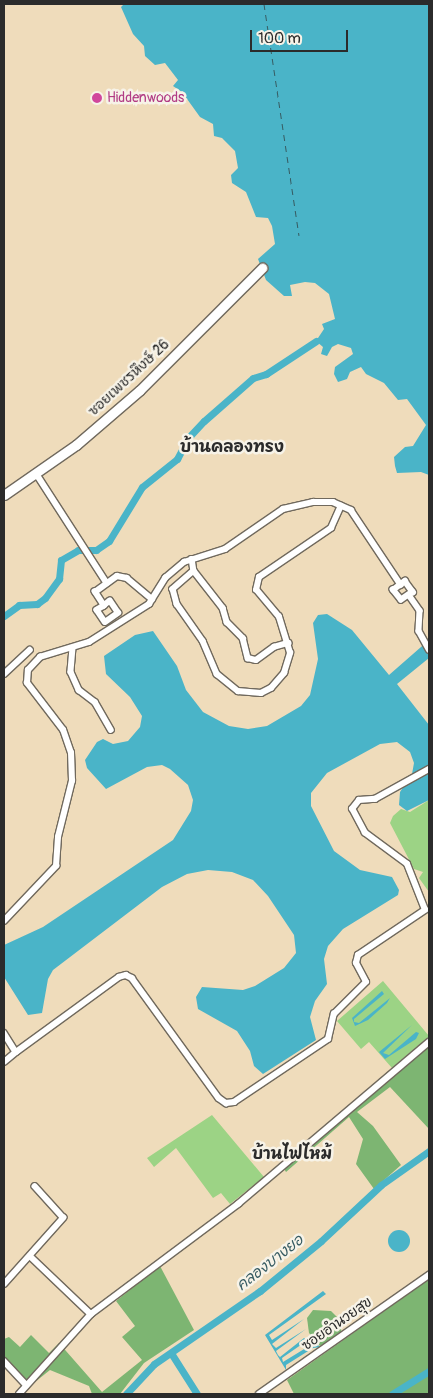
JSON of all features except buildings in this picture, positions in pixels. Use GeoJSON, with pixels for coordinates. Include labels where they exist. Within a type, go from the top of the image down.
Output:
{"type":"FeatureCollection","features":[{"type":"Feature","properties":{"kind":"street","name":"ซอยเพชรหึงษ์ 26"},"geometry":{"type":"LineString","coordinates":[[4,495],[76,445],[140,390],[262,268]]}},
{"type":"Feature","properties":{"kind":"street"},"geometry":{"type":"LineString","coordinates":[[36,473],[107,583]]}},
{"type":"Feature","properties":{"kind":"street"},"geometry":{"type":"LineString","coordinates":[[4,921],[56,866],[58,837],[72,781],[71,753],[62,730],[27,683],[26,676],[40,658],[89,642],[152,599],[164,578],[192,559],[225,549],[283,508],[322,501],[341,506],[359,518],[401,585]]}},
{"type":"Feature","properties":{"kind":"street"},"geometry":{"type":"LineString","coordinates":[[194,571],[178,581],[173,596],[203,641],[217,674],[238,691],[252,694],[271,688],[284,673],[290,653],[279,617],[259,596],[256,583],[269,568],[331,528],[341,506]]}},
{"type":"Feature","properties":{"kind":"street"},"geometry":{"type":"LineString","coordinates":[[192,559],[194,571],[223,608],[227,622],[243,638],[248,658],[256,660],[274,647],[288,643]]}},
{"type":"Feature","properties":{"kind":"street"},"geometry":{"type":"LineString","coordinates":[[104,606],[95,592],[107,583],[122,576],[152,599]]}},
{"type":"Feature","properties":{"kind":"street"},"geometry":{"type":"LineString","coordinates":[[405,581],[413,592],[408,595],[401,600],[393,590],[405,581]]}},
{"type":"Feature","properties":{"kind":"street"},"geometry":{"type":"LineString","coordinates":[[408,595],[420,611],[420,635],[429,649]]}},
{"type":"Feature","properties":{"kind":"street"},"geometry":{"type":"LineString","coordinates":[[73,648],[71,672],[79,690],[95,702],[111,730]]}},
{"type":"Feature","properties":{"kind":"street"},"geometry":{"type":"LineString","coordinates":[[4,674],[30,650]]}},
{"type":"Feature","properties":{"kind":"street"},"geometry":{"type":"LineString","coordinates":[[4,1062],[119,977],[126,975],[132,978],[226,1103],[234,1102],[284,1070],[328,1039],[334,1014],[364,986],[365,977],[356,963],[358,955],[426,910],[407,864],[365,834],[353,814],[353,806],[359,800],[375,799],[402,782],[429,769]]}},
{"type":"Feature","properties":{"kind":"street"},"geometry":{"type":"LineString","coordinates":[[4,1033],[16,1052]]}},
{"type":"Feature","properties":{"kind":"street"},"geometry":{"type":"LineString","coordinates":[[19,1394],[91,1314],[238,1204],[429,1042]]}},
{"type":"Feature","properties":{"kind":"street"},"geometry":{"type":"LineString","coordinates":[[4,1284],[63,1218],[35,1187]]}},
{"type":"Feature","properties":{"kind":"street"},"geometry":{"type":"LineString","coordinates":[[30,1256],[91,1314]]}},
{"type":"Feature","properties":{"kind":"street","name":"ซอยอำนวยสุข"},"geometry":{"type":"LineString","coordinates":[[259,1394],[429,1275]]}},
{"type":"Feature","properties":{"kind":"street"},"geometry":{"type":"LineString","coordinates":[[4,1361],[26,1385]]}},
{"type":"Feature","properties":{"kind":"green space"},"geometry":{"type":"Polygon","coordinates":[[[429,800],[429,892],[419,878],[423,872],[414,869],[390,823],[393,816],[401,809],[410,812],[429,800]]]}},
{"type":"Feature","properties":{"kind":"green space"},"geometry":{"type":"Polygon","coordinates":[[[383,981],[429,1036],[392,1068],[369,1042],[361,1049],[337,1021],[383,981]]]}},
{"type":"Feature","properties":{"kind":"green space"},"geometry":{"type":"Polygon","coordinates":[[[429,1036],[429,1129],[390,1087],[357,1112],[373,1126],[401,1165],[374,1189],[356,1164],[363,1139],[349,1117],[286,1172],[281,1164],[429,1036]]]}},
{"type":"Feature","properties":{"kind":"green space"},"geometry":{"type":"Polygon","coordinates":[[[212,1115],[264,1177],[230,1204],[221,1193],[213,1198],[176,1148],[154,1167],[147,1158],[212,1115]]]}},
{"type":"Feature","properties":{"kind":"green space"},"geometry":{"type":"Polygon","coordinates":[[[160,1266],[194,1330],[144,1363],[120,1394],[92,1394],[89,1386],[50,1370],[30,1386],[4,1361],[4,1339],[9,1337],[20,1347],[31,1335],[49,1353],[59,1343],[102,1392],[142,1360],[122,1337],[135,1326],[116,1301],[160,1266]]]}},
{"type":"Feature","properties":{"kind":"green space"},"geometry":{"type":"Polygon","coordinates":[[[429,1279],[429,1394],[294,1394],[287,1380],[429,1279]]]}},
{"type":"Feature","properties":{"kind":"green space"},"geometry":{"type":"Polygon","coordinates":[[[313,1310],[331,1311],[339,1319],[342,1334],[320,1346],[309,1333],[307,1318],[313,1310]]]}},
{"type":"Feature","properties":{"kind":"water"},"geometry":{"type":"Polygon","coordinates":[[[124,4],[429,4],[429,475],[421,472],[397,473],[394,457],[405,447],[413,446],[426,425],[407,399],[398,400],[384,383],[366,374],[361,367],[350,372],[347,379],[338,382],[334,374],[335,367],[353,354],[351,348],[338,344],[332,347],[327,356],[321,354],[323,347],[316,341],[324,329],[322,324],[335,319],[329,294],[315,283],[305,282],[290,285],[292,296],[284,296],[266,280],[258,259],[275,244],[272,226],[268,218],[256,217],[246,192],[232,183],[231,175],[238,168],[235,151],[222,138],[214,136],[213,124],[200,117],[182,92],[173,86],[178,80],[165,63],[155,65],[145,56],[144,46],[133,34],[121,7],[124,4]]]}},
{"type":"Feature","properties":{"kind":"water"},"geometry":{"type":"Polygon","coordinates":[[[327,614],[352,630],[389,675],[429,640],[429,658],[397,684],[429,725],[429,800],[407,811],[399,805],[400,792],[412,774],[414,763],[410,752],[397,742],[380,744],[327,773],[311,793],[311,806],[334,851],[360,870],[392,877],[399,890],[398,895],[343,929],[328,946],[324,959],[327,984],[315,1001],[310,1017],[316,1040],[263,1074],[254,1066],[250,1051],[237,1031],[198,1009],[196,997],[202,987],[243,990],[255,986],[284,968],[296,953],[294,935],[268,896],[253,880],[232,872],[208,870],[187,874],[162,887],[53,970],[48,979],[42,1013],[28,1015],[4,977],[4,945],[43,927],[173,840],[191,811],[193,800],[188,785],[170,769],[162,765],[147,767],[106,789],[87,768],[85,760],[97,742],[103,739],[113,744],[128,741],[140,727],[142,716],[130,697],[106,674],[104,656],[135,635],[153,631],[177,666],[186,690],[203,712],[229,726],[248,729],[267,726],[301,706],[310,695],[318,659],[313,623],[318,615],[327,614]]]}},
{"type":"Feature","properties":{"kind":"water"},"geometry":{"type":"Polygon","coordinates":[[[382,991],[384,994],[354,1019],[354,1022],[359,1023],[390,998],[387,1003],[368,1020],[355,1026],[352,1018],[382,991]]]}},
{"type":"Feature","properties":{"kind":"water"},"geometry":{"type":"Polygon","coordinates":[[[412,1025],[383,1053],[389,1055],[416,1032],[419,1033],[416,1039],[385,1059],[379,1052],[412,1025]]]}},
{"type":"Feature","properties":{"kind":"water"},"geometry":{"type":"Polygon","coordinates":[[[399,1230],[407,1233],[410,1241],[407,1249],[399,1252],[391,1249],[388,1241],[391,1233],[399,1230]]]}},
{"type":"Feature","properties":{"kind":"water"},"geometry":{"type":"Polygon","coordinates":[[[323,1291],[326,1294],[269,1335],[272,1340],[304,1319],[272,1344],[276,1348],[306,1329],[276,1351],[278,1355],[280,1357],[304,1338],[308,1340],[282,1358],[283,1362],[314,1343],[321,1347],[313,1348],[286,1365],[286,1370],[265,1335],[323,1291]]]}},
{"type":"Feature","properties":{"kind":"waterway"},"geometry":{"type":"LineString","coordinates":[[4,616],[19,605],[37,604],[45,598],[59,579],[61,560],[78,550],[96,550],[109,541],[142,487],[177,459],[188,438],[204,421],[253,378],[266,374],[316,341]]}},
{"type":"Feature","properties":{"kind":"waterway","name":"คลองบางยอ"},"geometry":{"type":"LineString","coordinates":[[126,1394],[154,1364],[260,1291],[321,1241],[381,1185],[429,1151]]}},
{"type":"Feature","properties":{"kind":"waterway"},"geometry":{"type":"LineString","coordinates":[[171,1353],[197,1394]]}},
{"type":"Feature","properties":{"kind":"waterway"},"geometry":{"type":"LineString","coordinates":[[392,1394],[429,1371]]}},
{"type":"Feature","properties":{"kind":"ferry route"},"geometry":{"type":"LineString","coordinates":[[264,4],[299,235]]}},
{"type":"Feature","properties":{"kind":"place","name":"Hiddenwoods"},"geometry":{"type":"Point","coordinates":[97,98]}},
{"type":"Feature","properties":{"kind":"district","name":"บ้านคลองทรง"},"geometry":{"type":"Point","coordinates":[232,447]}},
{"type":"Feature","properties":{"kind":"district","name":"บ้านไฟไหม้"},"geometry":{"type":"Point","coordinates":[292,1154]}}]}
